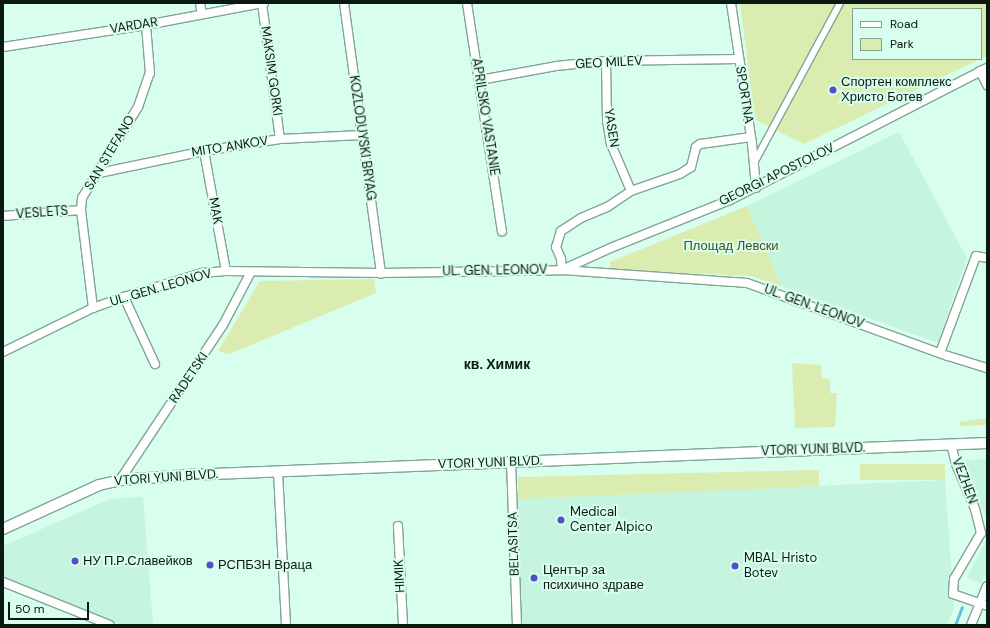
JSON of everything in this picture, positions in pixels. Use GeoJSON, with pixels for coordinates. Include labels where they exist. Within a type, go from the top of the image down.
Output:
{"type":"FeatureCollection","features":[{"type":"Feature","properties":{"kind":"street"},"geometry":{"type":"LineString","coordinates":[[200,3],[202,14]]}},
{"type":"Feature","properties":{"kind":"street","name":"VARDAR"},"geometry":{"type":"LineString","coordinates":[[3,46],[146,25],[263,3]]}},
{"type":"Feature","properties":{"kind":"street","name":"MAKSIM GORKI"},"geometry":{"type":"LineString","coordinates":[[263,3],[280,139]]}},
{"type":"Feature","properties":{"kind":"street","name":"KOZLODUYSKI BRYAG"},"geometry":{"type":"LineString","coordinates":[[344,3],[380,273]]}},
{"type":"Feature","properties":{"kind":"street","name":"APRILSKO VASTANIE"},"geometry":{"type":"LineString","coordinates":[[467,3],[502,231]]}},
{"type":"Feature","properties":{"kind":"street","name":"SPORTNA"},"geometry":{"type":"LineString","coordinates":[[731,3],[738,59],[751,137],[756,188]]}},
{"type":"Feature","properties":{"kind":"street"},"geometry":{"type":"LineString","coordinates":[[754,163],[840,3]]}},
{"type":"Feature","properties":{"kind":"street","name":"SAN STEFANO"},"geometry":{"type":"LineString","coordinates":[[93,308],[81,210],[82,198],[99,173],[138,107],[150,73],[146,25]]}},
{"type":"Feature","properties":{"kind":"street","name":"GEO MILEV"},"geometry":{"type":"LineString","coordinates":[[480,80],[556,66],[606,61],[738,59]]}},
{"type":"Feature","properties":{"kind":"street","name":"YASEN"},"geometry":{"type":"LineString","coordinates":[[606,61],[607,120],[611,144],[631,191]]}},
{"type":"Feature","properties":{"kind":"street"},"geometry":{"type":"LineString","coordinates":[[984,70],[987,85]]}},
{"type":"Feature","properties":{"kind":"street","name":"GEORGI APOSTOLOV"},"geometry":{"type":"LineString","coordinates":[[562,270],[756,188],[984,70]]}},
{"type":"Feature","properties":{"kind":"street","name":"MITO ANKOV"},"geometry":{"type":"LineString","coordinates":[[99,173],[204,151],[280,139],[362,135]]}},
{"type":"Feature","properties":{"kind":"street"},"geometry":{"type":"LineString","coordinates":[[562,270],[561,258],[556,246],[561,231],[581,218],[607,208],[631,191],[680,174],[691,167],[696,147],[700,144],[751,137]]}},
{"type":"Feature","properties":{"kind":"street","name":"MAK"},"geometry":{"type":"LineString","coordinates":[[204,151],[226,271]]}},
{"type":"Feature","properties":{"kind":"street","name":"VESLETS"},"geometry":{"type":"LineString","coordinates":[[3,216],[81,210]]}},
{"type":"Feature","properties":{"kind":"street"},"geometry":{"type":"LineString","coordinates":[[940,353],[976,256],[987,258]]}},
{"type":"Feature","properties":{"kind":"street","name":"UL. GEN. LEONOV"},"geometry":{"type":"LineString","coordinates":[[3,352],[93,308],[124,297],[202,274],[226,271],[380,273],[562,270],[747,283],[940,353],[987,368]]}},
{"type":"Feature","properties":{"kind":"street","name":"RADETSKI"},"geometry":{"type":"LineString","coordinates":[[120,480],[223,325],[250,272]]}},
{"type":"Feature","properties":{"kind":"street"},"geometry":{"type":"LineString","coordinates":[[124,297],[155,364]]}},
{"type":"Feature","properties":{"kind":"street","name":"VTORI YUNI BLVD."},"geometry":{"type":"LineString","coordinates":[[3,529],[99,485],[120,480],[512,462],[987,443]]}},
{"type":"Feature","properties":{"kind":"street","name":"VEZHEN"},"geometry":{"type":"LineString","coordinates":[[951,444],[956,464],[975,509],[981,533],[954,579],[953,594],[987,606]]}},
{"type":"Feature","properties":{"kind":"street","name":"BELASITSA"},"geometry":{"type":"LineString","coordinates":[[512,462],[518,625]]}},
{"type":"Feature","properties":{"kind":"street"},"geometry":{"type":"LineString","coordinates":[[278,472],[286,625]]}},
{"type":"Feature","properties":{"kind":"street","name":"HIMIK"},"geometry":{"type":"LineString","coordinates":[[398,526],[403,625]]}},
{"type":"Feature","properties":{"kind":"street"},"geometry":{"type":"LineString","coordinates":[[3,582],[110,625]]}},
{"type":"Feature","properties":{"kind":"street"},"geometry":{"type":"LineString","coordinates":[[970,625],[987,586]]}},
{"type":"Feature","properties":{"kind":"shaded area"},"geometry":{"type":"Polygon","coordinates":[[[899,132],[967,258],[938,343],[781,286],[747,206],[899,132]]]}},
{"type":"Feature","properties":{"kind":"shaded area"},"geometry":{"type":"Polygon","coordinates":[[[987,459],[987,518],[966,475],[966,460],[987,459]]]}},
{"type":"Feature","properties":{"kind":"shaded area","name":"MBAL Hristo Botev"},"geometry":{"type":"Polygon","coordinates":[[[945,480],[954,608],[947,625],[521,625],[518,499],[945,480]]]}},
{"type":"Feature","properties":{"kind":"shaded area","name":"НУ П.Р.Славейков"},"geometry":{"type":"Polygon","coordinates":[[[143,497],[153,625],[122,625],[3,576],[3,546],[110,499],[143,497]]]}},
{"type":"Feature","properties":{"kind":"shaded area"},"geometry":{"type":"Polygon","coordinates":[[[987,539],[987,571],[981,584],[967,577],[987,539]]]}},
{"type":"Feature","properties":{"kind":"green space","name":"Спортен комплекс Христо Ботев"},"geometry":{"type":"Polygon","coordinates":[[[740,3],[987,3],[987,56],[982,58],[982,8],[852,8],[852,60],[978,60],[804,144],[755,120],[740,3]]]}},
{"type":"Feature","properties":{"kind":"green space","name":"Площад Левски"},"geometry":{"type":"Polygon","coordinates":[[[747,206],[781,286],[751,276],[610,270],[610,262],[747,206]]]}},
{"type":"Feature","properties":{"kind":"green space"},"geometry":{"type":"Polygon","coordinates":[[[374,279],[376,293],[229,354],[218,351],[260,281],[374,279]]]}},
{"type":"Feature","properties":{"kind":"green space"},"geometry":{"type":"Polygon","coordinates":[[[792,363],[821,365],[822,378],[830,380],[830,393],[837,393],[835,427],[795,428],[792,363]]]}},
{"type":"Feature","properties":{"kind":"green space"},"geometry":{"type":"Polygon","coordinates":[[[987,418],[987,425],[960,426],[960,422],[987,418]]]}},
{"type":"Feature","properties":{"kind":"green space"},"geometry":{"type":"Polygon","coordinates":[[[860,464],[945,464],[945,480],[860,480],[860,464]]]}},
{"type":"Feature","properties":{"kind":"green space"},"geometry":{"type":"Polygon","coordinates":[[[819,470],[819,486],[518,499],[518,477],[819,470]]]}},
{"type":"Feature","properties":{"kind":"waterway"},"geometry":{"type":"LineString","coordinates":[[955,625],[962,607]]}},
{"type":"Feature","properties":{"kind":"place","name":"Спортен комплекс Христо Ботев"},"geometry":{"type":"Point","coordinates":[833,90]}},
{"type":"Feature","properties":{"kind":"place","name":"Medical Center Alpico"},"geometry":{"type":"Point","coordinates":[561,520]}},
{"type":"Feature","properties":{"kind":"place","name":"НУ П.Р.Славейков"},"geometry":{"type":"Point","coordinates":[75,561]}},
{"type":"Feature","properties":{"kind":"place","name":"РСПБЗН Враца"},"geometry":{"type":"Point","coordinates":[210,565]}},
{"type":"Feature","properties":{"kind":"place","name":"MBAL Hristo Botev"},"geometry":{"type":"Point","coordinates":[735,566]}},
{"type":"Feature","properties":{"kind":"place","name":"Център за психично здраве"},"geometry":{"type":"Point","coordinates":[534,578]}},
{"type":"Feature","properties":{"kind":"district","name":"кв. Химик"},"geometry":{"type":"Point","coordinates":[497,364]}}]}
